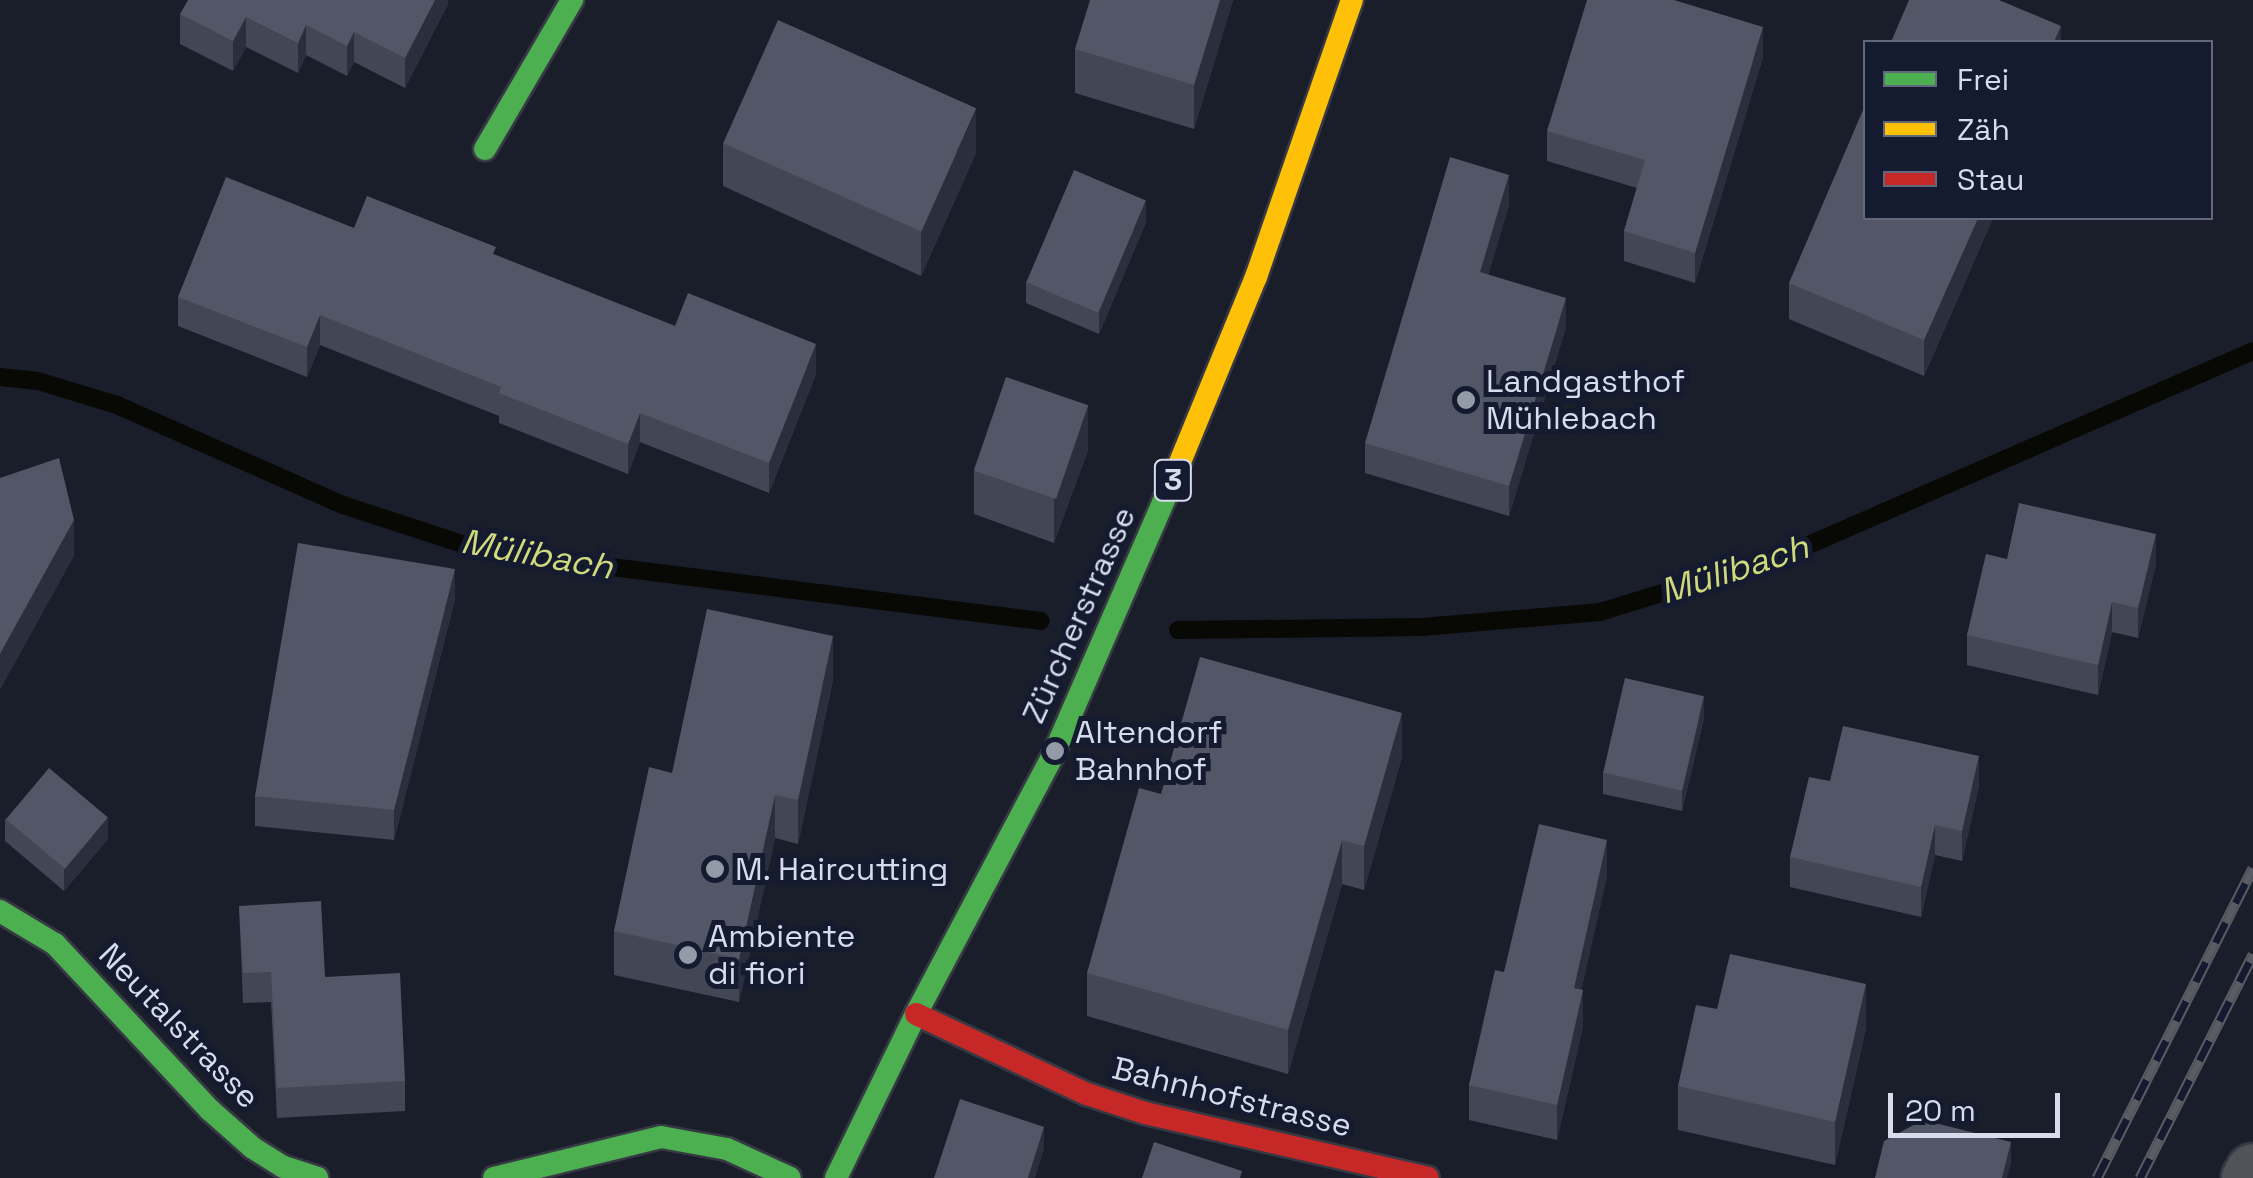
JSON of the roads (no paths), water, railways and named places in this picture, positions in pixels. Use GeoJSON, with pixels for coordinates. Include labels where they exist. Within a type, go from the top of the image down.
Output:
{"type":"FeatureCollection","features":[{"type":"Feature","properties":{"kind":"street"},"geometry":{"type":"LineString","coordinates":[[485,148],[572,0]]}},
{"type":"Feature","properties":{"kind":"street","name":"Zürcherstrasse"},"geometry":{"type":"LineString","coordinates":[[836,1178],[916,1014],[1054,751],[1138,564],[1256,277],[1352,0]]}},
{"type":"Feature","properties":{"kind":"street","name":"Neutalstrasse"},"geometry":{"type":"LineString","coordinates":[[0,911],[54,944],[210,1110],[252,1148],[284,1167],[317,1178]]}},
{"type":"Feature","properties":{"kind":"street","name":"Bahnhofstrasse"},"geometry":{"type":"LineString","coordinates":[[916,1014],[1087,1094],[1145,1114],[1428,1178]]}},
{"type":"Feature","properties":{"kind":"street"},"geometry":{"type":"LineString","coordinates":[[494,1178],[661,1138],[727,1149],[790,1178]]}},
{"type":"Feature","properties":{"kind":"street"},"geometry":{"type":"LineString","coordinates":[[2249,1178],[2253,1170]]}},
{"type":"Feature","properties":{"kind":"waterway","name":"Mülibach"},"geometry":{"type":"LineString","coordinates":[[1178,630],[1422,627],[1600,612],[1788,554],[2253,351]]}},
{"type":"Feature","properties":{"kind":"waterway","name":"Mülibach"},"geometry":{"type":"LineString","coordinates":[[0,377],[38,381],[117,405],[343,505],[484,551],[1041,621]]}},
{"type":"Feature","properties":{"kind":"railway"},"geometry":{"type":"LineString","coordinates":[[2097,1178],[2253,868]]}},
{"type":"Feature","properties":{"kind":"railway"},"geometry":{"type":"LineString","coordinates":[[2140,1178],[2253,954]]}},
{"type":"Feature","properties":{"kind":"place","name":"Landgasthof Mühlebach"},"geometry":{"type":"Point","coordinates":[1466,400]}},
{"type":"Feature","properties":{"kind":"place","name":"Altendorf Bahnhof"},"geometry":{"type":"Point","coordinates":[1055,751]}},
{"type":"Feature","properties":{"kind":"place","name":"M. Haircutting"},"geometry":{"type":"Point","coordinates":[715,869]}},
{"type":"Feature","properties":{"kind":"place","name":"Ambiente di fiori"},"geometry":{"type":"Point","coordinates":[688,955]}}]}
